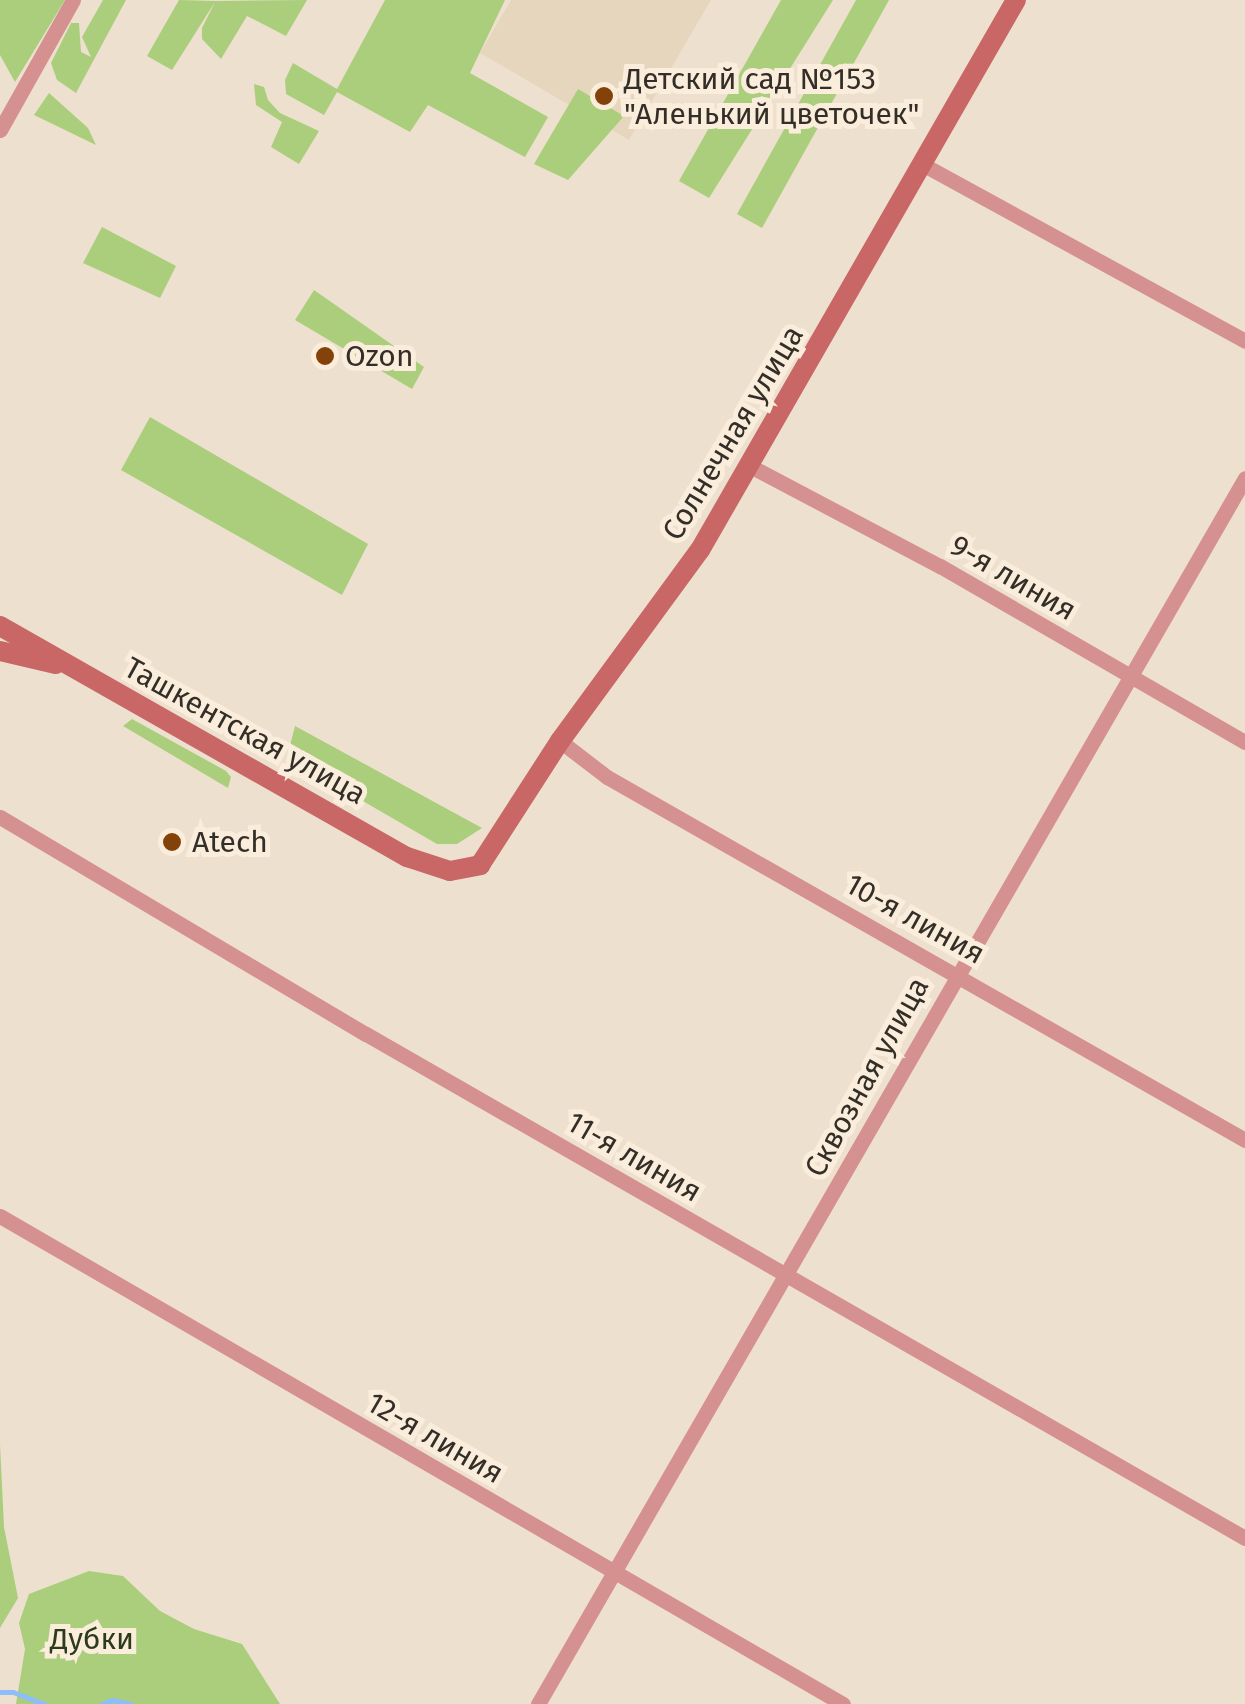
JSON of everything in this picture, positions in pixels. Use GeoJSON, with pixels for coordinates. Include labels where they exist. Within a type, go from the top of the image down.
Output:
{"type":"FeatureCollection","features":[{"type":"Feature","properties":{"kind":"main road","name":"Солнечная улица"},"geometry":{"type":"LineString","coordinates":[[466,871],[490,853],[560,741],[662,605],[750,466],[1016,0]]}},
{"type":"Feature","properties":{"kind":"main road","name":"Ташкентская улица"},"geometry":{"type":"LineString","coordinates":[[0,626],[407,857],[428,866],[466,871]]}},
{"type":"Feature","properties":{"kind":"main road"},"geometry":{"type":"LineString","coordinates":[[0,651],[70,666]]}},
{"type":"Feature","properties":{"kind":"street"},"geometry":{"type":"LineString","coordinates":[[0,130],[73,0]]}},
{"type":"Feature","properties":{"kind":"street"},"geometry":{"type":"LineString","coordinates":[[922,164],[1245,341]]}},
{"type":"Feature","properties":{"kind":"street","name":"9-я линия"},"geometry":{"type":"LineString","coordinates":[[750,466],[940,566],[1245,742]]}},
{"type":"Feature","properties":{"kind":"street","name":"Сквозная улица"},"geometry":{"type":"LineString","coordinates":[[538,1704],[1245,478]]}},
{"type":"Feature","properties":{"kind":"street","name":"10-я линия"},"geometry":{"type":"LineString","coordinates":[[560,741],[607,777],[1245,1140]]}},
{"type":"Feature","properties":{"kind":"street","name":"11-я линия"},"geometry":{"type":"LineString","coordinates":[[0,817],[1245,1538]]}},
{"type":"Feature","properties":{"kind":"street","name":"12-я линия"},"geometry":{"type":"LineString","coordinates":[[0,1216],[843,1704]]}},
{"type":"Feature","properties":{"kind":"shaded area","name":"Детский сад №153 \"Аленький цветочек\""},"geometry":{"type":"Polygon","coordinates":[[[511,0],[711,0],[629,140],[480,53],[511,0]]]}},
{"type":"Feature","properties":{"kind":"green space"},"geometry":{"type":"Polygon","coordinates":[[[0,0],[65,0],[15,82],[0,55],[0,0]]]}},
{"type":"Feature","properties":{"kind":"green space"},"geometry":{"type":"Polygon","coordinates":[[[103,0],[126,0],[76,93],[57,80],[51,63],[71,23],[79,23],[81,52],[91,57],[82,37],[103,0]]]}},
{"type":"Feature","properties":{"kind":"green space"},"geometry":{"type":"Polygon","coordinates":[[[179,0],[307,0],[286,36],[247,16],[221,59],[202,39],[202,28],[215,2],[172,70],[147,56],[179,0]]]}},
{"type":"Feature","properties":{"kind":"green space"},"geometry":{"type":"Polygon","coordinates":[[[385,0],[505,0],[470,73],[548,117],[525,157],[428,105],[410,132],[337,92],[324,115],[286,94],[285,80],[293,63],[337,89],[385,0]]]}},
{"type":"Feature","properties":{"kind":"green space"},"geometry":{"type":"Polygon","coordinates":[[[781,0],[833,0],[709,198],[679,181],[781,0]]]}},
{"type":"Feature","properties":{"kind":"green space"},"geometry":{"type":"Polygon","coordinates":[[[856,0],[889,0],[762,228],[737,214],[856,0]]]}},
{"type":"Feature","properties":{"kind":"green space"},"geometry":{"type":"Polygon","coordinates":[[[254,84],[264,87],[268,100],[280,113],[319,131],[299,164],[271,147],[282,122],[256,105],[254,84]]]}},
{"type":"Feature","properties":{"kind":"green space"},"geometry":{"type":"Polygon","coordinates":[[[578,89],[624,116],[568,180],[534,164],[578,89]]]}},
{"type":"Feature","properties":{"kind":"green space"},"geometry":{"type":"Polygon","coordinates":[[[49,93],[88,128],[96,145],[34,115],[49,93]]]}},
{"type":"Feature","properties":{"kind":"green space"},"geometry":{"type":"Polygon","coordinates":[[[102,227],[176,266],[160,298],[83,263],[102,227]]]}},
{"type":"Feature","properties":{"kind":"green space"},"geometry":{"type":"Polygon","coordinates":[[[314,290],[424,367],[412,389],[295,320],[314,290]]]}},
{"type":"Feature","properties":{"kind":"green space"},"geometry":{"type":"Polygon","coordinates":[[[150,417],[368,544],[342,595],[121,470],[150,417]]]}},
{"type":"Feature","properties":{"kind":"green space"},"geometry":{"type":"Polygon","coordinates":[[[132,719],[226,771],[231,777],[228,788],[123,726],[132,719]]]}},
{"type":"Feature","properties":{"kind":"green space"},"geometry":{"type":"Polygon","coordinates":[[[295,726],[482,828],[457,844],[437,844],[287,757],[295,726]]]}},
{"type":"Feature","properties":{"kind":"green space","name":"Дубки"},"geometry":{"type":"Polygon","coordinates":[[[0,1444],[4,1527],[18,1598],[0,1628],[0,1444]]]}},
{"type":"Feature","properties":{"kind":"green space","name":"Дубки"},"geometry":{"type":"Polygon","coordinates":[[[89,1571],[123,1576],[160,1611],[194,1629],[242,1644],[280,1704],[16,1704],[25,1649],[19,1623],[29,1594],[89,1571]]]}},
{"type":"Feature","properties":{"kind":"waterway"},"geometry":{"type":"LineString","coordinates":[[0,1692],[13,1692],[45,1704]]}},
{"type":"Feature","properties":{"kind":"waterway"},"geometry":{"type":"LineString","coordinates":[[102,1704],[112,1700],[131,1704]]}},
{"type":"Feature","properties":{"kind":"place","name":"Детский сад №153 \"Аленький цветочек\""},"geometry":{"type":"Point","coordinates":[604,96]}},
{"type":"Feature","properties":{"kind":"place","name":"Ozon"},"geometry":{"type":"Point","coordinates":[325,356]}},
{"type":"Feature","properties":{"kind":"place","name":"Atech"},"geometry":{"type":"Point","coordinates":[172,842]}}]}
